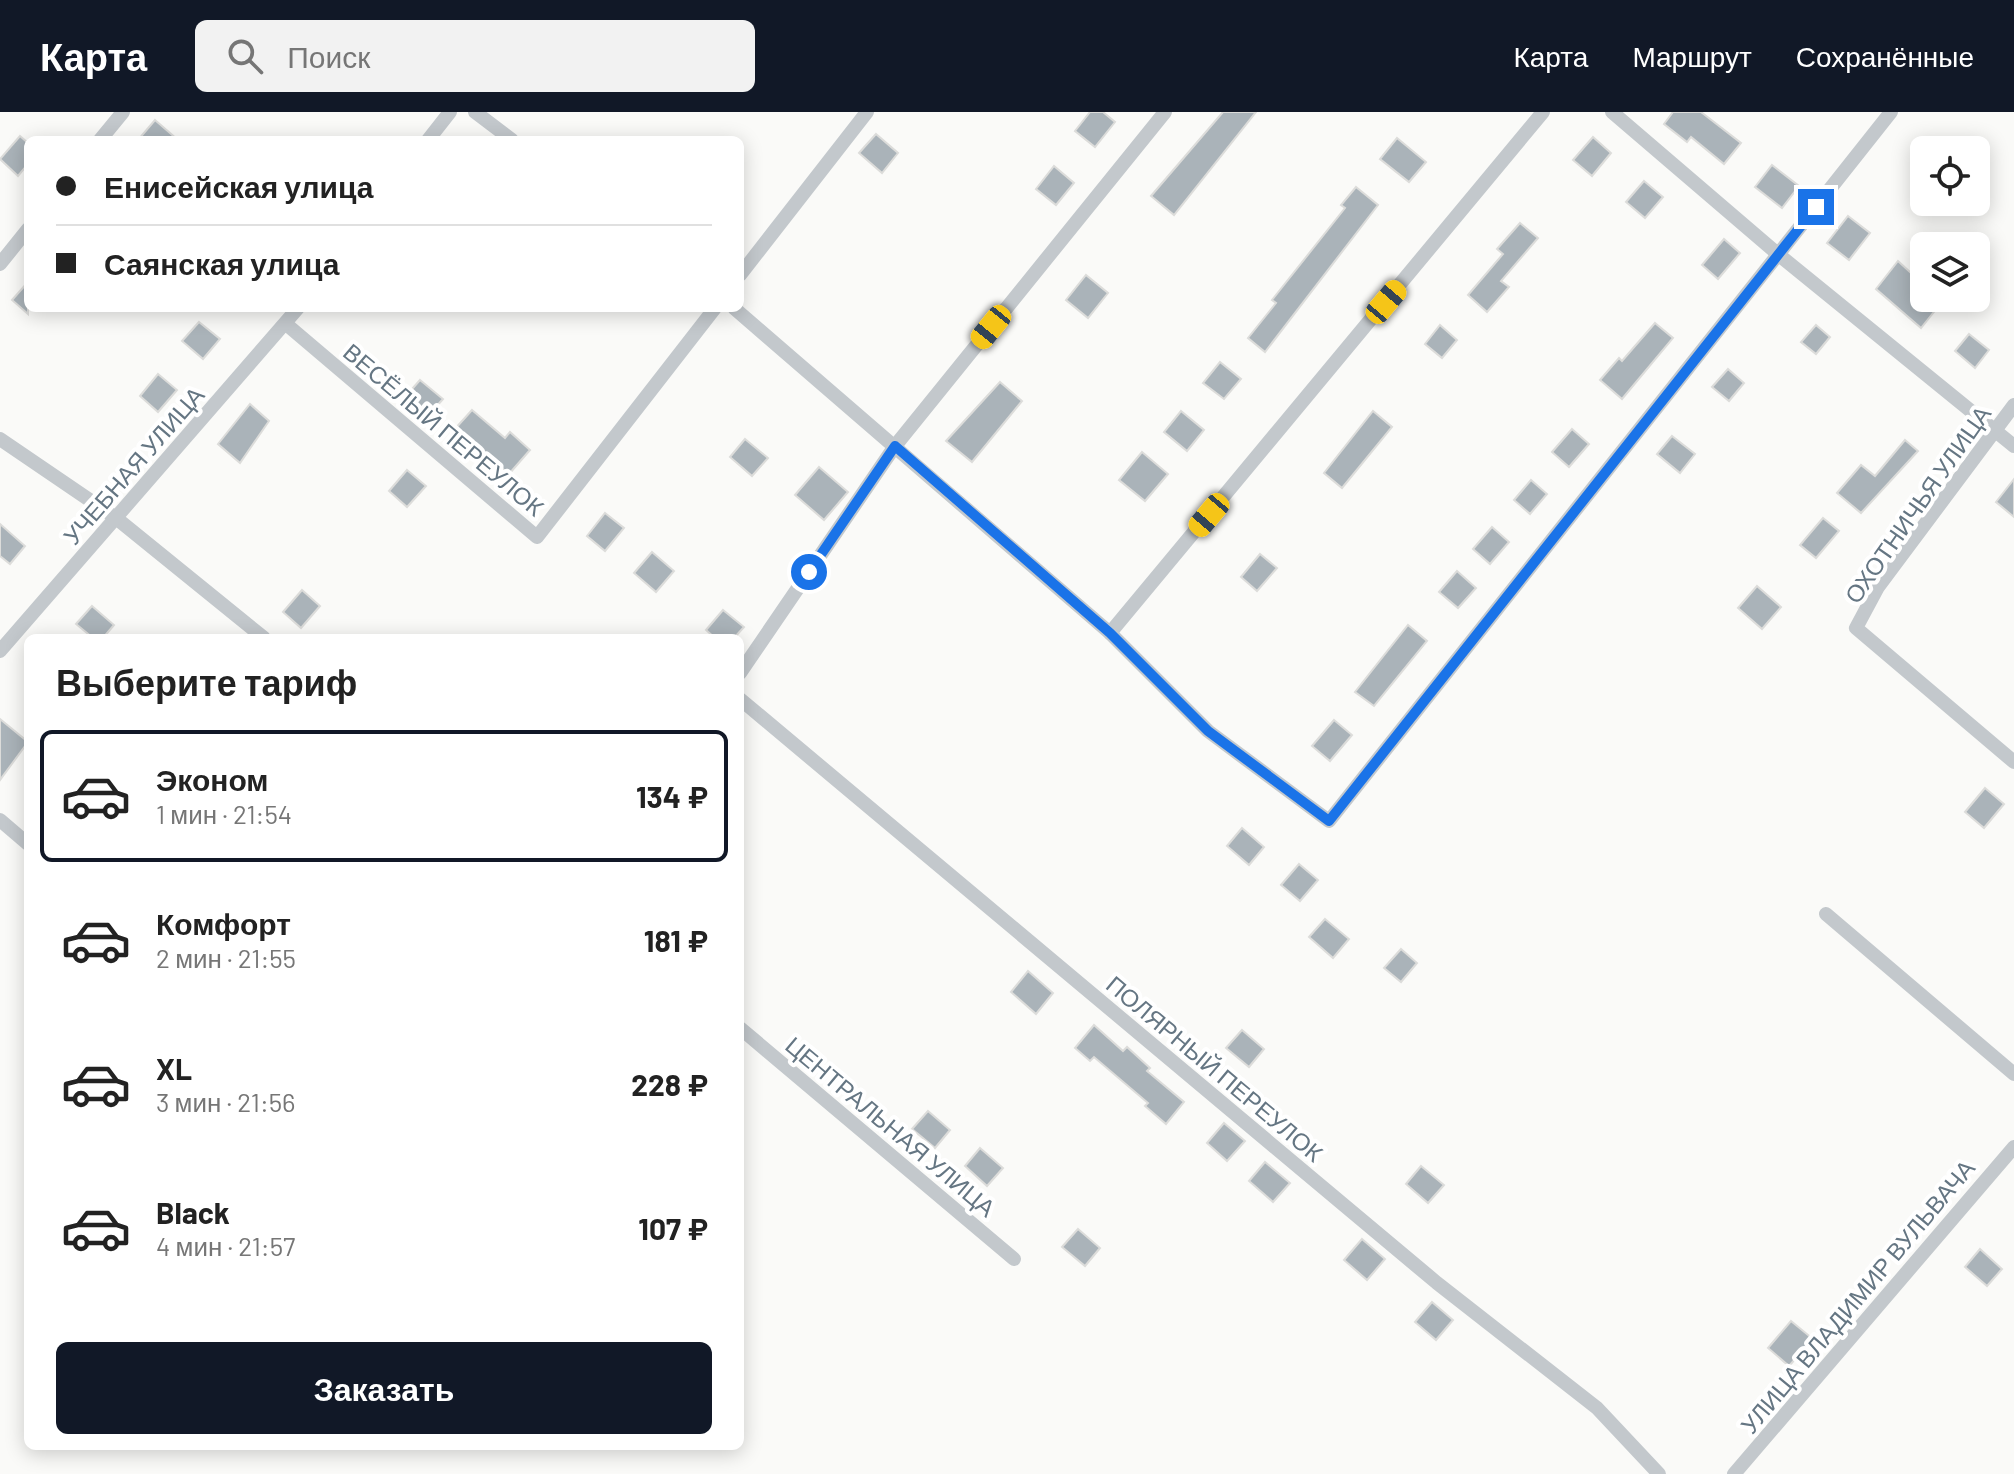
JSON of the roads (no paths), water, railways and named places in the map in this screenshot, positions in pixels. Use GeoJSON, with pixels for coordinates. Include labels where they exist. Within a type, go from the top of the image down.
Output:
{"type":"FeatureCollection","features":[{"type":"Feature","properties":{"kind":"street"},"geometry":{"type":"LineString","coordinates":[[103,136],[123,112]]}},
{"type":"Feature","properties":{"kind":"street"},"geometry":{"type":"LineString","coordinates":[[431,136],[450,112]]}},
{"type":"Feature","properties":{"kind":"street"},"geometry":{"type":"LineString","coordinates":[[475,112],[507,136]]}},
{"type":"Feature","properties":{"kind":"street"},"geometry":{"type":"LineString","coordinates":[[744,270],[867,112]]}},
{"type":"Feature","properties":{"kind":"street"},"geometry":{"type":"LineString","coordinates":[[744,667],[895,446],[1165,112]]}},
{"type":"Feature","properties":{"kind":"street"},"geometry":{"type":"LineString","coordinates":[[1110,633],[1543,112]]}},
{"type":"Feature","properties":{"kind":"street"},"geometry":{"type":"LineString","coordinates":[[1612,112],[1779,255],[2014,446]]}},
{"type":"Feature","properties":{"kind":"street"},"geometry":{"type":"LineString","coordinates":[[739,312],[1110,633],[1208,731],[1329,821],[1891,112]]}},
{"type":"Feature","properties":{"kind":"street"},"geometry":{"type":"LineString","coordinates":[[0,264],[24,234]]}},
{"type":"Feature","properties":{"kind":"street","name":"УЧЕБНАЯ УЛИЦА"},"geometry":{"type":"LineString","coordinates":[[0,651],[295,312]]}},
{"type":"Feature","properties":{"kind":"street","name":"ВЕСЁЛЫЙ ПЕРЕУЛОК"},"geometry":{"type":"LineString","coordinates":[[286,324],[537,537],[712,312]]}},
{"type":"Feature","properties":{"kind":"street","name":"ОХОТНИЧЬЯ УЛИЦА"},"geometry":{"type":"LineString","coordinates":[[2014,405],[1878,587],[1856,628],[2014,762]]}},
{"type":"Feature","properties":{"kind":"street"},"geometry":{"type":"LineString","coordinates":[[0,439],[116,518],[259,634]]}},
{"type":"Feature","properties":{"kind":"street","name":"ПОЛЯРНЫЙ ПЕРЕУЛОК"},"geometry":{"type":"LineString","coordinates":[[744,702],[1437,1283],[1597,1408],[1659,1474]]}},
{"type":"Feature","properties":{"kind":"street"},"geometry":{"type":"LineString","coordinates":[[0,820],[24,841]]}},
{"type":"Feature","properties":{"kind":"street"},"geometry":{"type":"LineString","coordinates":[[1826,914],[2014,1074]]}},
{"type":"Feature","properties":{"kind":"street","name":"ЦЕНТРАЛЬНАЯ УЛИЦА"},"geometry":{"type":"LineString","coordinates":[[744,1031],[1014,1259]]}},
{"type":"Feature","properties":{"kind":"street","name":"УЛИЦА ВЛАДИМИР ВУЛЬВАЧА"},"geometry":{"type":"LineString","coordinates":[[1734,1474],[2014,1147]]}}]}
